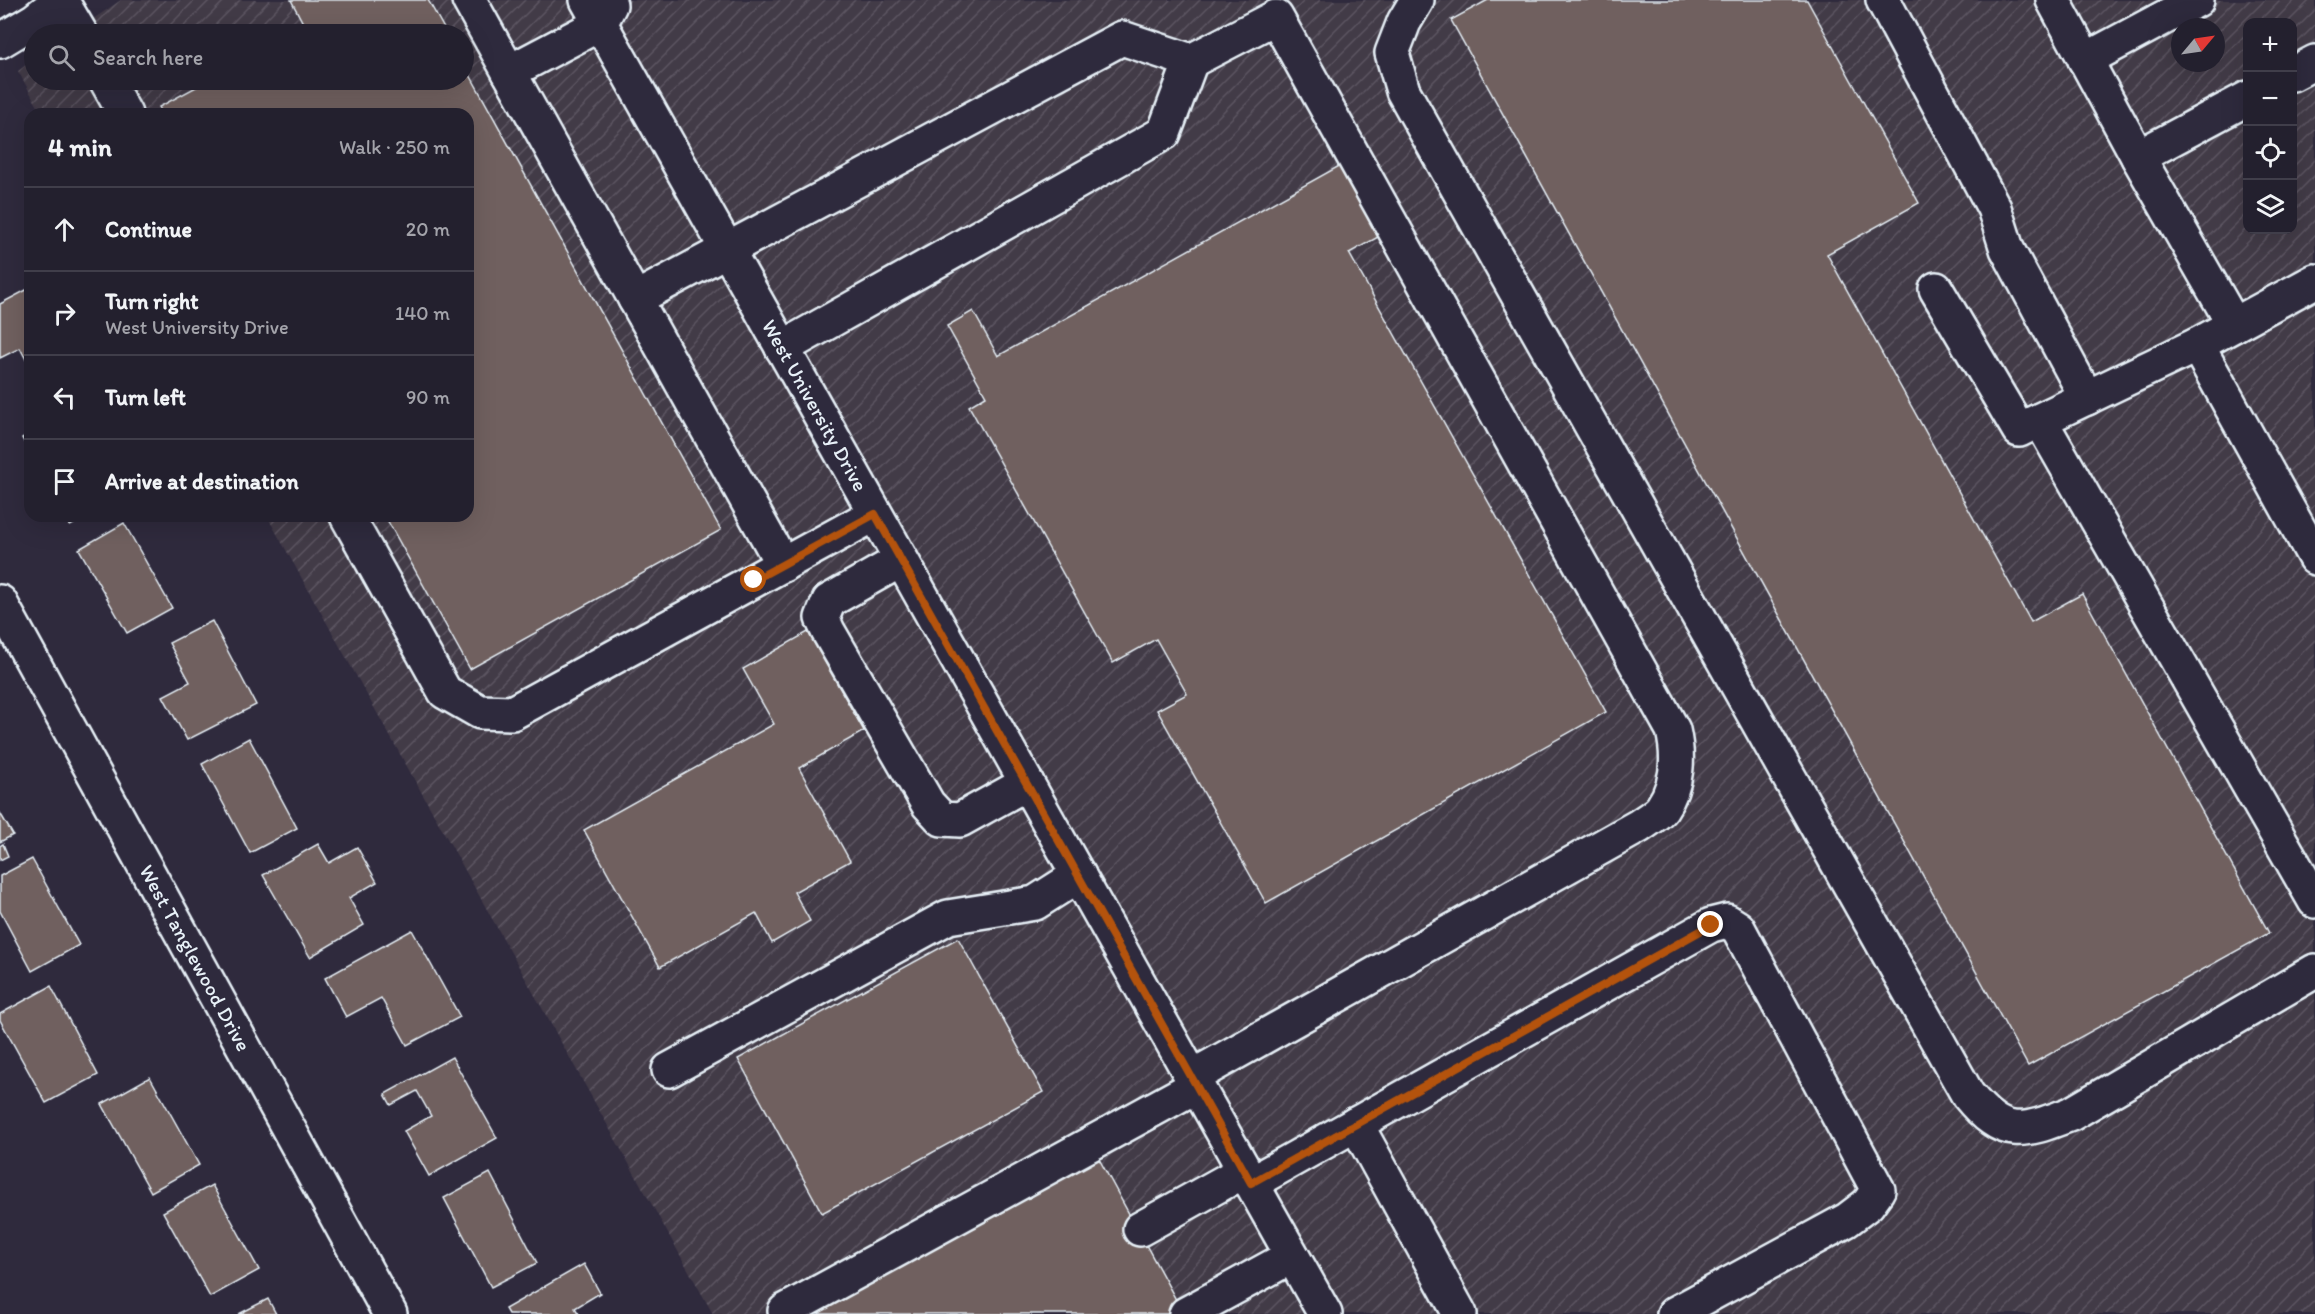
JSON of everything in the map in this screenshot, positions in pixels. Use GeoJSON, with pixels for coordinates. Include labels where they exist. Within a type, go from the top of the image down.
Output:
{"type":"FeatureCollection","features":[{"type":"Feature","properties":{"kind":"street"},"geometry":{"type":"LineString","coordinates":[[28,24],[61,0],[75,24]]}},
{"type":"Feature","properties":{"kind":"street"},"geometry":{"type":"LineString","coordinates":[[469,0],[783,565]]}},
{"type":"Feature","properties":{"kind":"street"},"geometry":{"type":"LineString","coordinates":[[1418,0],[1404,22],[1392,53],[1403,91],[1968,1095],[1983,1113],[2008,1129],[2038,1126],[2071,1114],[2315,971]]}},
{"type":"Feature","properties":{"kind":"street"},"geometry":{"type":"LineString","coordinates":[[1883,0],[1994,208],[2007,249],[2087,398]]}},
{"type":"Feature","properties":{"kind":"street"},"geometry":{"type":"LineString","coordinates":[[2053,0],[2138,157],[2235,325]]}},
{"type":"Feature","properties":{"kind":"street"},"geometry":{"type":"LineString","coordinates":[[2085,60],[2197,0]]}},
{"type":"Feature","properties":{"kind":"street"},"geometry":{"type":"LineString","coordinates":[[509,72],[600,8]]}},
{"type":"Feature","properties":{"kind":"street","name":"West University Drive"},"geometry":{"type":"LineString","coordinates":[[600,8],[727,251],[1292,1256],[1320,1312]]}},
{"type":"Feature","properties":{"kind":"street"},"geometry":{"type":"LineString","coordinates":[[782,348],[1164,133],[1191,61],[1276,17],[1672,730],[1678,751],[1674,781],[1661,809],[1639,826],[1194,1082],[785,1311],[787,1314]]}},
{"type":"Feature","properties":{"kind":"street"},"geometry":{"type":"LineString","coordinates":[[0,41],[24,27]]}},
{"type":"Feature","properties":{"kind":"street"},"geometry":{"type":"LineString","coordinates":[[635,299],[1122,38],[1191,61]]}},
{"type":"Feature","properties":{"kind":"street"},"geometry":{"type":"LineString","coordinates":[[2296,72],[2315,62]]}},
{"type":"Feature","properties":{"kind":"street"},"geometry":{"type":"LineString","coordinates":[[2138,157],[2243,100]]}},
{"type":"Feature","properties":{"kind":"street"},"geometry":{"type":"LineString","coordinates":[[1936,289],[2019,430],[2198,345],[2315,281]]}},
{"type":"Feature","properties":{"kind":"street"},"geometry":{"type":"LineString","coordinates":[[2198,345],[2315,558]]}},
{"type":"Feature","properties":{"kind":"street"},"geometry":{"type":"LineString","coordinates":[[2040,420],[2315,901]]}},
{"type":"Feature","properties":{"kind":"street"},"geometry":{"type":"LineString","coordinates":[[351,522],[445,692],[480,712],[512,712],[875,514]]}},
{"type":"Feature","properties":{"kind":"street"},"geometry":{"type":"LineString","coordinates":[[901,560],[829,601],[822,618],[828,631],[928,804],[942,819],[960,820],[1026,783]]}},
{"type":"Feature","properties":{"kind":"street","name":"West Tanglewood Drive"},"geometry":{"type":"LineString","coordinates":[[0,602],[390,1314]]}},
{"type":"Feature","properties":{"kind":"street"},"geometry":{"type":"LineString","coordinates":[[669,1070],[948,917],[1035,903],[1078,876]]}},
{"type":"Feature","properties":{"kind":"street"},"geometry":{"type":"LineString","coordinates":[[1140,1229],[1356,1124],[1711,925],[1727,921],[1738,927],[1878,1190],[1868,1204],[1847,1220],[1674,1314]]}},
{"type":"Feature","properties":{"kind":"street"},"geometry":{"type":"LineString","coordinates":[[1356,1124],[1460,1314]]}},
{"type":"Feature","properties":{"kind":"street"},"geometry":{"type":"LineString","coordinates":[[1186,1314],[1292,1256]]}},
{"type":"Feature","properties":{"kind":"shaded area"},"geometry":{"type":"Polygon","coordinates":[[[121,0],[2315,0],[2315,1314],[713,1314],[270,522],[474,522],[474,108],[39,108],[29,90],[474,90],[474,24],[86,24],[121,0]]]}},
{"type":"Feature","properties":{"kind":"shaded area"},"geometry":{"type":"Polygon","coordinates":[[[24,66],[24,82],[18,71],[24,66]]]}},
{"type":"Feature","properties":{"kind":"building"},"geometry":{"type":"Polygon","coordinates":[[[291,0],[428,0],[441,24],[303,24],[291,0]]]}},
{"type":"Feature","properties":{"kind":"building"},"geometry":{"type":"Polygon","coordinates":[[[1488,0],[1807,0],[1919,203],[1827,254],[2031,622],[2082,594],[2269,933],[2028,1066],[1451,20],[1488,0]]]}},
{"type":"Feature","properties":{"kind":"building"},"geometry":{"type":"Polygon","coordinates":[[[474,82],[721,530],[470,669],[388,522],[474,522],[474,108],[159,107],[190,90],[474,90],[474,82]]]}},
{"type":"Feature","properties":{"kind":"building"},"geometry":{"type":"Polygon","coordinates":[[[1341,165],[1380,236],[1349,253],[1606,712],[1266,903],[1157,710],[1187,694],[1156,639],[1113,663],[969,406],[986,396],[947,326],[973,311],[998,356],[1341,165]]]}},
{"type":"Feature","properties":{"kind":"building"},"geometry":{"type":"Polygon","coordinates":[[[24,291],[24,356],[20,348],[0,358],[0,304],[24,291]]]}},
{"type":"Feature","properties":{"kind":"building"},"geometry":{"type":"Polygon","coordinates":[[[124,523],[172,608],[127,633],[79,549],[124,523]]]}},
{"type":"Feature","properties":{"kind":"building"},"geometry":{"type":"Polygon","coordinates":[[[212,621],[256,705],[187,740],[163,696],[190,682],[169,643],[212,621]]]}},
{"type":"Feature","properties":{"kind":"building"},"geometry":{"type":"Polygon","coordinates":[[[808,632],[864,731],[799,768],[850,861],[794,892],[810,921],[772,943],[756,913],[660,967],[584,830],[774,724],[743,669],[808,632]]]}},
{"type":"Feature","properties":{"kind":"building"},"geometry":{"type":"Polygon","coordinates":[[[249,738],[297,828],[250,853],[202,764],[249,738]]]}},
{"type":"Feature","properties":{"kind":"building"},"geometry":{"type":"Polygon","coordinates":[[[0,813],[13,835],[0,842],[0,813]]]}},
{"type":"Feature","properties":{"kind":"building"},"geometry":{"type":"Polygon","coordinates":[[[3,844],[8,856],[0,860],[0,846],[3,844]]]}},
{"type":"Feature","properties":{"kind":"building"},"geometry":{"type":"Polygon","coordinates":[[[318,844],[329,863],[357,847],[377,882],[349,898],[364,925],[310,957],[263,875],[318,844]]]}},
{"type":"Feature","properties":{"kind":"building"},"geometry":{"type":"Polygon","coordinates":[[[32,859],[79,945],[32,971],[0,911],[0,876],[32,859]]]}},
{"type":"Feature","properties":{"kind":"building"},"geometry":{"type":"Polygon","coordinates":[[[412,930],[460,1017],[407,1045],[381,998],[346,1017],[325,978],[412,930]]]}},
{"type":"Feature","properties":{"kind":"building"},"geometry":{"type":"Polygon","coordinates":[[[958,938],[1043,1092],[822,1213],[738,1059],[958,938]]]}},
{"type":"Feature","properties":{"kind":"building"},"geometry":{"type":"Polygon","coordinates":[[[51,986],[98,1075],[46,1103],[0,1020],[0,1014],[51,986]]]}},
{"type":"Feature","properties":{"kind":"building"},"geometry":{"type":"Polygon","coordinates":[[[452,1057],[497,1138],[429,1176],[404,1131],[431,1116],[417,1091],[391,1105],[385,1094],[452,1057]]]}},
{"type":"Feature","properties":{"kind":"building"},"geometry":{"type":"Polygon","coordinates":[[[150,1077],[199,1165],[151,1192],[102,1104],[150,1077]]]}},
{"type":"Feature","properties":{"kind":"building"},"geometry":{"type":"Polygon","coordinates":[[[1098,1157],[1181,1309],[1172,1314],[816,1314],[814,1311],[1098,1157]]]}},
{"type":"Feature","properties":{"kind":"building"},"geometry":{"type":"Polygon","coordinates":[[[490,1173],[537,1263],[491,1287],[444,1198],[490,1173]]]}},
{"type":"Feature","properties":{"kind":"building"},"geometry":{"type":"Polygon","coordinates":[[[212,1185],[259,1270],[210,1297],[163,1212],[212,1185]]]}},
{"type":"Feature","properties":{"kind":"building"},"geometry":{"type":"Polygon","coordinates":[[[584,1264],[600,1293],[575,1308],[579,1314],[508,1314],[505,1309],[584,1264]]]}},
{"type":"Feature","properties":{"kind":"building"},"geometry":{"type":"Polygon","coordinates":[[[268,1299],[276,1314],[239,1314],[268,1299]]]}},
{"type":"Feature","properties":{"kind":"route"},"geometry":{"type":"LineString","coordinates":[[754,580],[875,514],[1251,1183],[1711,925]]}}]}
